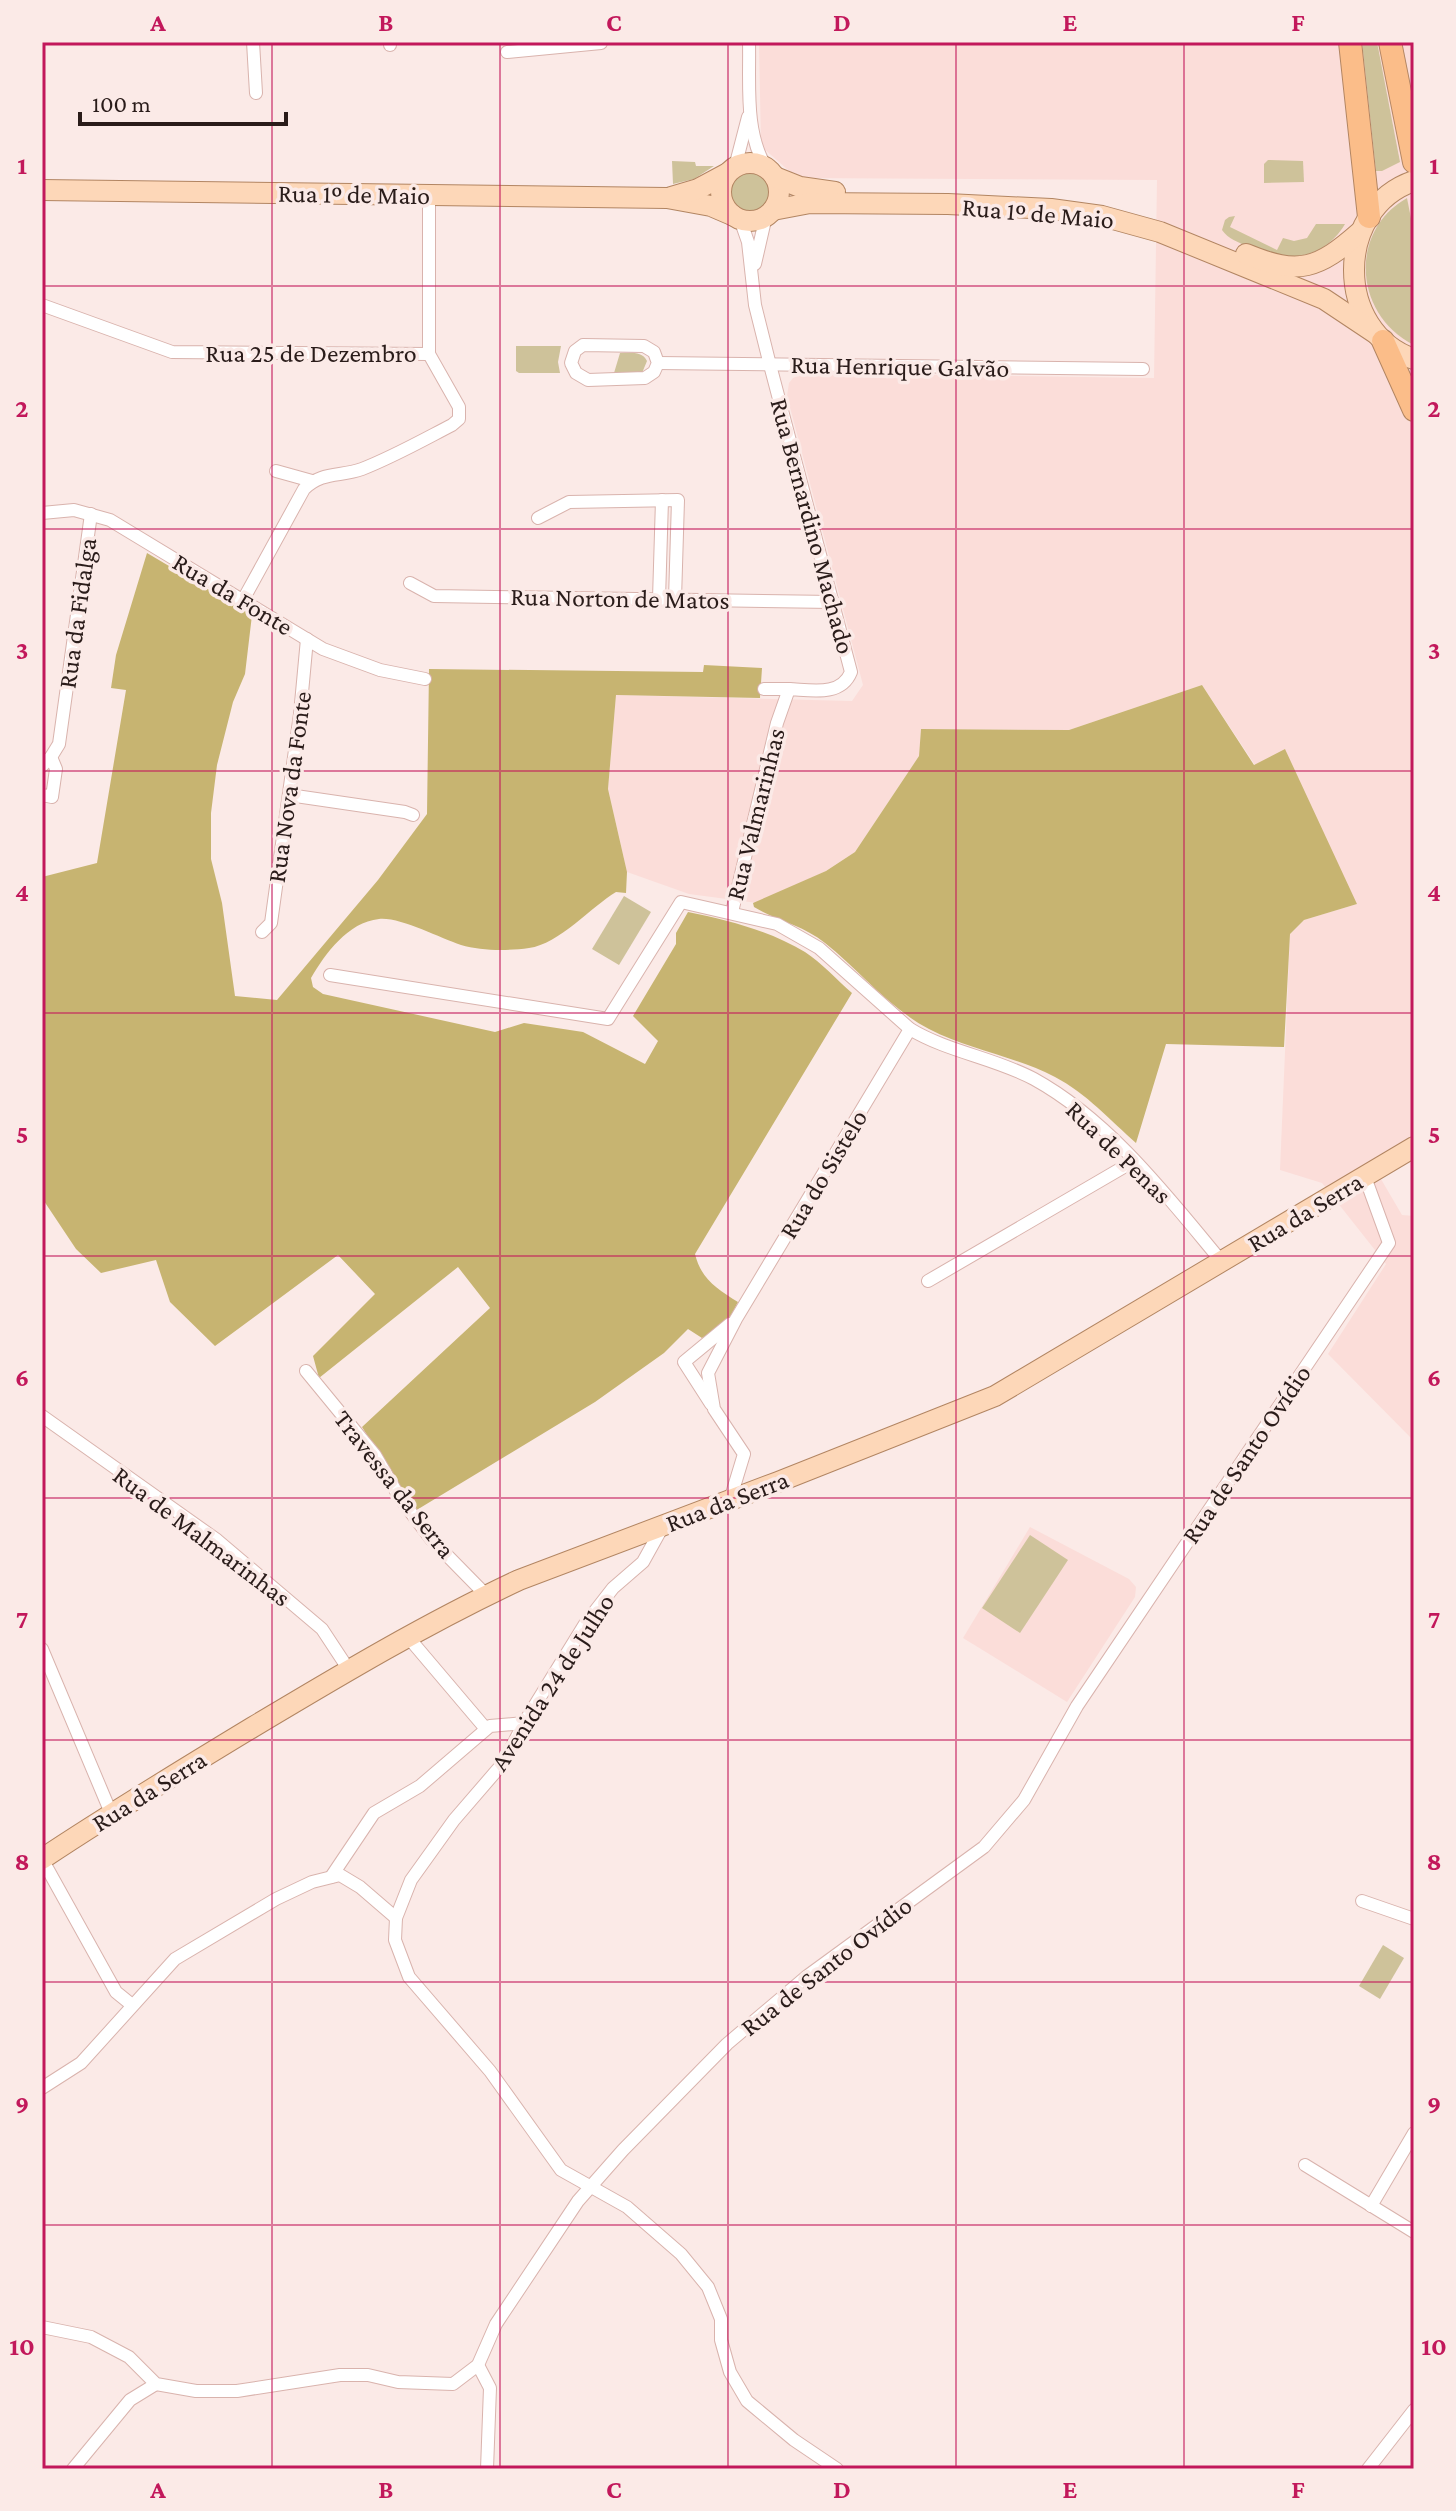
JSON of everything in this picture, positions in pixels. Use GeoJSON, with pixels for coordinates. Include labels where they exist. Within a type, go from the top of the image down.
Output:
{"type":"FeatureCollection","features":[{"type":"Feature","properties":{"kind":"highway"},"geometry":{"type":"LineString","coordinates":[[1350,42],[1365,224]]}},
{"type":"Feature","properties":{"kind":"highway"},"geometry":{"type":"LineString","coordinates":[[1390,42],[1414,162]]}},
{"type":"Feature","properties":{"kind":"highway"},"geometry":{"type":"LineString","coordinates":[[1379,337],[1414,410]]}},
{"type":"Feature","properties":{"kind":"main road"},"geometry":{"type":"LineString","coordinates":[[751,163],[771,173],[779,194],[769,213],[749,221],[736,217],[722,200],[720,191],[730,171],[751,163]]}},
{"type":"Feature","properties":{"kind":"main road","name":"Rua 1º de Maio"},"geometry":{"type":"LineString","coordinates":[[667,198],[698,189],[730,171]]}},
{"type":"Feature","properties":{"kind":"main road","name":"Rua 1º de Maio"},"geometry":{"type":"LineString","coordinates":[[771,173],[800,187],[824,192],[1065,197],[1146,215],[1267,263],[1304,268],[1335,254],[1390,194],[1414,181]]}},
{"type":"Feature","properties":{"kind":"main road","name":"Rua 1º de Maio"},"geometry":{"type":"LineString","coordinates":[[42,190],[667,198],[711,206],[736,217]]}},
{"type":"Feature","properties":{"kind":"main road","name":"Rua 1º de Maio"},"geometry":{"type":"LineString","coordinates":[[769,213],[810,203],[948,204],[1051,209],[1102,216],[1160,232],[1324,299],[1414,359]]}},
{"type":"Feature","properties":{"kind":"main road"},"geometry":{"type":"LineString","coordinates":[[1365,224],[1353,258],[1353,283],[1364,316],[1379,337]]}},
{"type":"Feature","properties":{"kind":"main road","name":"Rua da Serra"},"geometry":{"type":"LineString","coordinates":[[42,1859],[111,1813],[349,1670],[486,1595],[995,1396],[1414,1147]]}},
{"type":"Feature","properties":{"kind":"street"},"geometry":{"type":"LineString","coordinates":[[253,42],[256,93]]}},
{"type":"Feature","properties":{"kind":"street"},"geometry":{"type":"LineString","coordinates":[[749,42],[750,106],[756,147],[771,173]]}},
{"type":"Feature","properties":{"kind":"street"},"geometry":{"type":"LineString","coordinates":[[507,52],[526,46],[601,43]]}},
{"type":"Feature","properties":{"kind":"street"},"geometry":{"type":"LineString","coordinates":[[730,171],[750,106]]}},
{"type":"Feature","properties":{"kind":"street","name":"Rua 25 de Dezembro"},"geometry":{"type":"LineString","coordinates":[[42,305],[172,352],[429,354],[429,195]]}},
{"type":"Feature","properties":{"kind":"street","name":"Rua Bernardino Machado"},"geometry":{"type":"LineString","coordinates":[[752,275],[769,213]]}},
{"type":"Feature","properties":{"kind":"street","name":"Rua Bernardino Machado"},"geometry":{"type":"LineString","coordinates":[[736,217],[748,242],[755,305],[851,672],[839,688],[789,689]]}},
{"type":"Feature","properties":{"kind":"street"},"geometry":{"type":"LineString","coordinates":[[583,345],[644,346],[654,352],[658,363],[654,372],[645,378],[588,380],[576,373],[571,363],[575,351],[583,345]]}},
{"type":"Feature","properties":{"kind":"street"},"geometry":{"type":"LineString","coordinates":[[243,600],[304,489],[312,481],[327,474],[359,470],[459,419],[459,407],[429,354]]}},
{"type":"Feature","properties":{"kind":"street","name":"Rua Henrique Galvão"},"geometry":{"type":"LineString","coordinates":[[658,363],[1143,369]]}},
{"type":"Feature","properties":{"kind":"street"},"geometry":{"type":"LineString","coordinates":[[276,471],[312,481]]}},
{"type":"Feature","properties":{"kind":"street"},"geometry":{"type":"LineString","coordinates":[[659,599],[662,500]]}},
{"type":"Feature","properties":{"kind":"street"},"geometry":{"type":"LineString","coordinates":[[538,518],[569,502],[678,500],[675,599]]}},
{"type":"Feature","properties":{"kind":"street","name":"Rua da Fonte"},"geometry":{"type":"LineString","coordinates":[[42,513],[74,510],[110,520],[307,639],[359,664],[425,679]]}},
{"type":"Feature","properties":{"kind":"street","name":"Rua da Fidalga"},"geometry":{"type":"LineString","coordinates":[[42,795],[52,797],[56,769],[47,762],[59,744],[91,514]]}},
{"type":"Feature","properties":{"kind":"street","name":"Rua Norton de Matos"},"geometry":{"type":"LineString","coordinates":[[410,583],[434,596],[833,602]]}},
{"type":"Feature","properties":{"kind":"street","name":"Rua Nova da Fonte"},"geometry":{"type":"LineString","coordinates":[[262,932],[271,923],[307,639]]}},
{"type":"Feature","properties":{"kind":"street"},"geometry":{"type":"LineString","coordinates":[[764,689],[789,689]]}},
{"type":"Feature","properties":{"kind":"street","name":"Rua Valmarinhas"},"geometry":{"type":"LineString","coordinates":[[330,975],[608,1019],[681,902],[732,912],[777,723],[789,689]]}},
{"type":"Feature","properties":{"kind":"street"},"geometry":{"type":"LineString","coordinates":[[289,795],[413,815]]}},
{"type":"Feature","properties":{"kind":"street","name":"Rua de Penas"},"geometry":{"type":"LineString","coordinates":[[732,912],[777,924],[819,948],[910,1029],[927,1039],[1032,1078],[1074,1106],[1134,1161],[1222,1262]]}},
{"type":"Feature","properties":{"kind":"street","name":"Rua do Sistelo"},"geometry":{"type":"LineString","coordinates":[[714,1409],[708,1373],[736,1319],[910,1029]]}},
{"type":"Feature","properties":{"kind":"street"},"geometry":{"type":"LineString","coordinates":[[928,1281],[1134,1161]]}},
{"type":"Feature","properties":{"kind":"street","name":"Rua de Santo Ovídio"},"geometry":{"type":"LineString","coordinates":[[478,2365],[496,2324],[590,2186],[727,2044],[806,1977],[984,1847],[1024,1800],[1077,1706],[1389,1243],[1365,1177]]}},
{"type":"Feature","properties":{"kind":"street","name":"Rua do Sistelo"},"geometry":{"type":"LineString","coordinates":[[730,1500],[744,1454],[684,1362],[736,1319]]}},
{"type":"Feature","properties":{"kind":"street","name":"Travessa da Serra"},"geometry":{"type":"LineString","coordinates":[[306,1371],[375,1455],[400,1498],[431,1539],[486,1595]]}},
{"type":"Feature","properties":{"kind":"street","name":"Rua de Malmarinhas"},"geometry":{"type":"LineString","coordinates":[[42,1416],[217,1540],[322,1629],[349,1670]]}},
{"type":"Feature","properties":{"kind":"street","name":"Avenida 24 de Julho"},"geometry":{"type":"LineString","coordinates":[[663,1526],[643,1562],[613,1588],[585,1624],[524,1723],[504,1762],[454,1820],[411,1880],[396,1918],[395,1940],[409,1977],[490,2071],[561,2170],[627,2207],[681,2254],[708,2287],[721,2319],[721,2340],[730,2372],[747,2401],[794,2440],[837,2469]]}},
{"type":"Feature","properties":{"kind":"street"},"geometry":{"type":"LineString","coordinates":[[408,1637],[486,1729]]}},
{"type":"Feature","properties":{"kind":"street"},"geometry":{"type":"LineString","coordinates":[[42,1649],[111,1813]]}},
{"type":"Feature","properties":{"kind":"street"},"geometry":{"type":"LineString","coordinates":[[331,1877],[374,1813],[420,1786],[490,1726],[524,1723]]}},
{"type":"Feature","properties":{"kind":"street"},"geometry":{"type":"LineString","coordinates":[[42,1859],[116,1992],[132,2005]]}},
{"type":"Feature","properties":{"kind":"street"},"geometry":{"type":"LineString","coordinates":[[42,2088],[81,2063],[175,1959],[276,1899],[312,1882],[340,1875],[360,1887],[396,1918]]}},
{"type":"Feature","properties":{"kind":"street"},"geometry":{"type":"LineString","coordinates":[[1362,1901],[1414,1919]]}},
{"type":"Feature","properties":{"kind":"street"},"geometry":{"type":"LineString","coordinates":[[1371,2206],[1414,2133]]}},
{"type":"Feature","properties":{"kind":"street"},"geometry":{"type":"LineString","coordinates":[[1305,2165],[1414,2232]]}},
{"type":"Feature","properties":{"kind":"street"},"geometry":{"type":"LineString","coordinates":[[42,2327],[91,2337],[129,2357],[156,2384],[196,2391],[237,2391],[340,2375],[453,2384],[478,2365],[490,2388],[487,2469]]}},
{"type":"Feature","properties":{"kind":"street"},"geometry":{"type":"LineString","coordinates":[[73,2469],[130,2400],[156,2384]]}},
{"type":"Feature","properties":{"kind":"street"},"geometry":{"type":"LineString","coordinates":[[1368,2469],[1414,2410]]}},
{"type":"Feature","properties":{"kind":"shaded area"},"geometry":{"type":"Polygon","coordinates":[[[759,42],[1414,42],[1414,1136],[1371,1162],[1402,1215],[1414,1216],[1414,1441],[1328,1354],[1386,1264],[1322,1183],[1280,1170],[1290,934],[1304,920],[1357,904],[1255,765],[1202,685],[1069,730],[921,729],[919,756],[855,852],[826,871],[757,903],[689,894],[627,872],[608,789],[616,695],[852,701],[863,685],[787,396],[793,378],[805,373],[1154,378],[1157,180],[797,178],[761,146],[759,42]]]}},
{"type":"Feature","properties":{"kind":"shaded area"},"geometry":{"type":"Polygon","coordinates":[[[1362,42],[1377,42],[1400,162],[1382,171],[1376,171],[1362,42]]]}},
{"type":"Feature","properties":{"kind":"shaded area"},"geometry":{"type":"Polygon","coordinates":[[[1268,160],[1303,161],[1304,182],[1264,183],[1264,164],[1268,160]]]}},
{"type":"Feature","properties":{"kind":"shaded area"},"geometry":{"type":"Polygon","coordinates":[[[672,161],[714,166],[694,179],[673,184],[672,161]]]}},
{"type":"Feature","properties":{"kind":"shaded area"},"geometry":{"type":"Polygon","coordinates":[[[750,171],[765,177],[771,192],[765,207],[750,213],[735,207],[729,192],[735,177],[750,171]]]}},
{"type":"Feature","properties":{"kind":"shaded area"},"geometry":{"type":"Polygon","coordinates":[[[1407,198],[1414,234],[1414,345],[1394,332],[1380,315],[1370,295],[1366,273],[1367,252],[1374,231],[1388,213],[1407,198]]]}},
{"type":"Feature","properties":{"kind":"shaded area"},"geometry":{"type":"Polygon","coordinates":[[[1235,216],[1230,227],[1277,250],[1283,238],[1294,241],[1307,238],[1316,224],[1345,224],[1326,245],[1314,252],[1289,257],[1263,252],[1227,236],[1222,230],[1225,220],[1235,216]]]}},
{"type":"Feature","properties":{"kind":"shaded area"},"geometry":{"type":"Polygon","coordinates":[[[516,346],[561,346],[558,362],[560,373],[519,373],[516,371],[516,346]]]}},
{"type":"Feature","properties":{"kind":"shaded area"},"geometry":{"type":"Polygon","coordinates":[[[620,353],[636,353],[645,358],[647,361],[642,373],[614,373],[620,353]]]}},
{"type":"Feature","properties":{"kind":"shaded area"},"geometry":{"type":"Polygon","coordinates":[[[147,553],[252,615],[245,674],[233,702],[217,765],[211,813],[211,859],[222,903],[235,996],[277,1000],[378,880],[427,814],[429,669],[703,672],[704,665],[762,668],[760,698],[616,695],[608,789],[627,872],[626,893],[616,892],[552,940],[521,949],[469,947],[398,921],[368,921],[339,941],[311,978],[313,987],[323,994],[495,1032],[524,1023],[583,1032],[645,1064],[658,1041],[633,1016],[676,944],[676,933],[688,912],[778,938],[805,952],[852,993],[695,1254],[706,1277],[738,1302],[728,1321],[702,1338],[688,1329],[664,1353],[595,1402],[415,1511],[362,1427],[490,1308],[458,1267],[319,1378],[313,1356],[375,1294],[338,1255],[215,1346],[170,1302],[156,1260],[101,1273],[76,1249],[42,1198],[42,877],[97,863],[126,690],[111,688],[116,655],[147,553]]]}},
{"type":"Feature","properties":{"kind":"shaded area"},"geometry":{"type":"Polygon","coordinates":[[[1202,685],[1254,765],[1285,749],[1357,904],[1304,920],[1290,934],[1284,1047],[1166,1044],[1136,1143],[1088,1099],[1066,1084],[1040,1070],[929,1029],[901,1011],[817,937],[754,907],[753,903],[826,871],[855,852],[919,756],[921,729],[1069,730],[1202,685]]]}},
{"type":"Feature","properties":{"kind":"shaded area"},"geometry":{"type":"Polygon","coordinates":[[[624,896],[651,912],[619,965],[592,949],[624,896]]]}},
{"type":"Feature","properties":{"kind":"shaded area"},"geometry":{"type":"Polygon","coordinates":[[[1030,1527],[1129,1579],[1136,1587],[1135,1597],[1067,1702],[963,1638],[1030,1527]]]}},
{"type":"Feature","properties":{"kind":"shaded area"},"geometry":{"type":"Polygon","coordinates":[[[1030,1535],[1068,1560],[1020,1633],[982,1608],[1030,1535]]]}},
{"type":"Feature","properties":{"kind":"shaded area"},"geometry":{"type":"Polygon","coordinates":[[[1383,1945],[1404,1958],[1380,1999],[1359,1986],[1383,1945]]]}}]}
